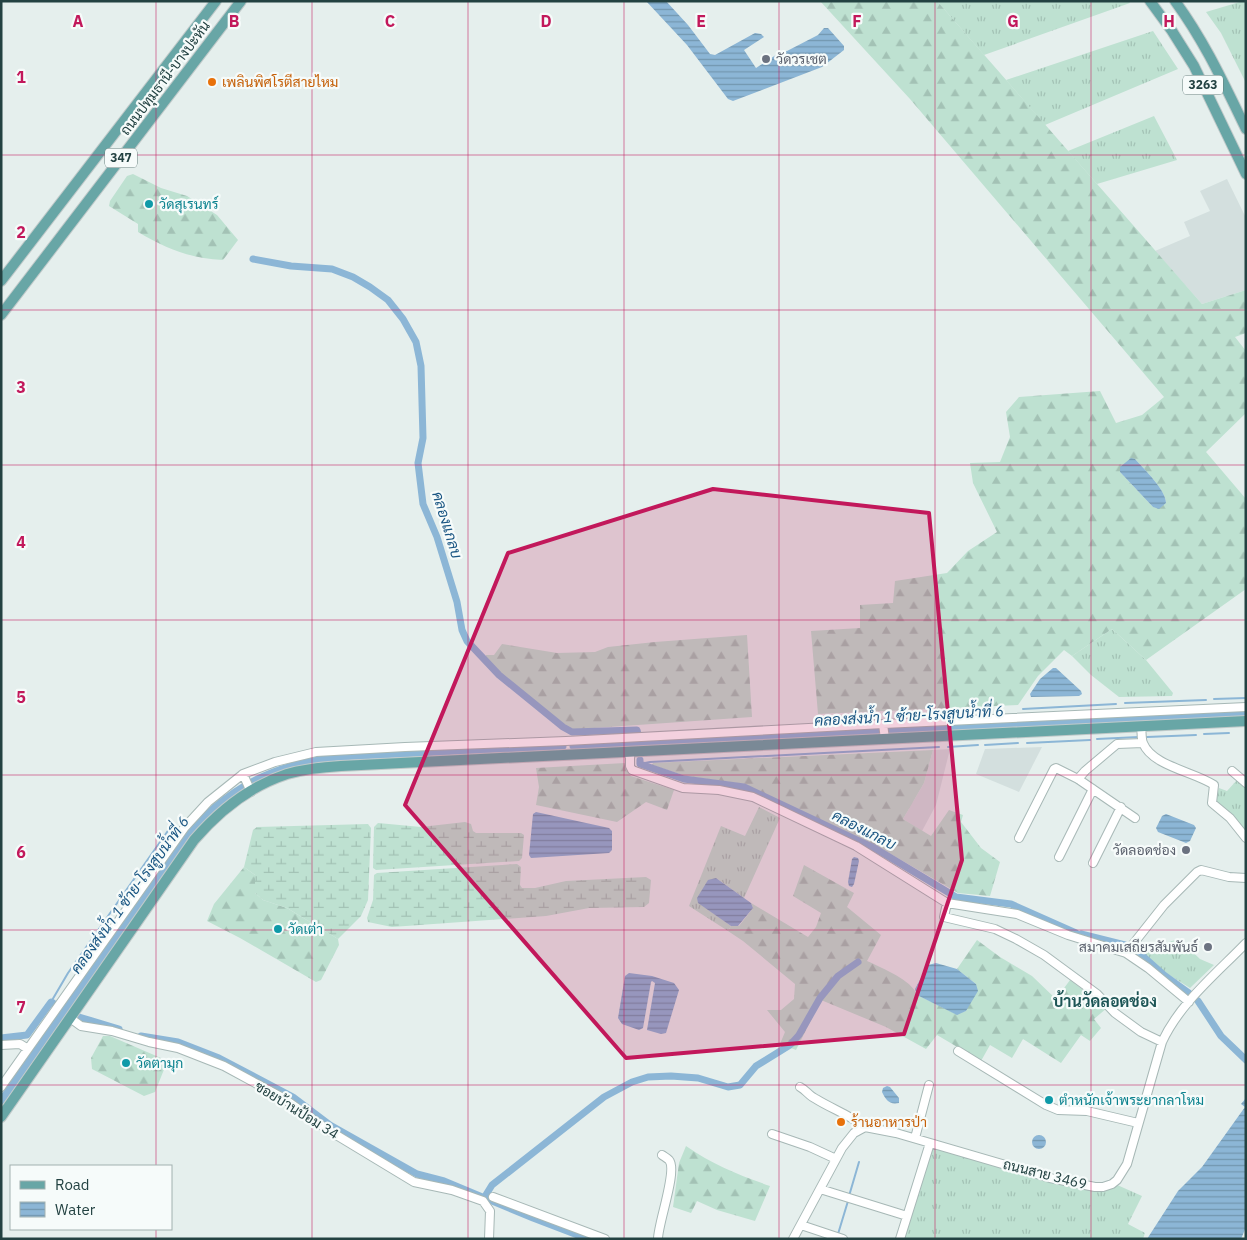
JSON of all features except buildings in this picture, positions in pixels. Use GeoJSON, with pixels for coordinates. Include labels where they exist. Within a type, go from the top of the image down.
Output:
{"type":"FeatureCollection","features":[{"type":"Feature","properties":{"kind":"main road","name":"ถนนปทุมธานี-บางปะหัน"},"geometry":{"type":"LineString","coordinates":[[1,281],[216,1]]}},
{"type":"Feature","properties":{"kind":"main road","name":"ถนนปทุมธานี-บางปะหัน"},"geometry":{"type":"LineString","coordinates":[[1,315],[241,1]]}},
{"type":"Feature","properties":{"kind":"main road","name":"3263"},"geometry":{"type":"LineString","coordinates":[[1150,1],[1194,66],[1246,174]]}},
{"type":"Feature","properties":{"kind":"main road","name":"3263"},"geometry":{"type":"LineString","coordinates":[[1175,1],[1191,23],[1213,60],[1246,130]]}},
{"type":"Feature","properties":{"kind":"main road"},"geometry":{"type":"LineString","coordinates":[[1,1117],[194,840],[226,808],[247,783],[318,768],[478,752],[572,755],[884,731],[1132,721],[1246,722]]}},
{"type":"Feature","properties":{"kind":"street"},"geometry":{"type":"LineString","coordinates":[[1,1086],[179,834],[208,802],[247,783],[275,762],[316,752],[405,747],[478,752],[566,741],[1132,721],[1246,707]]}},
{"type":"Feature","properties":{"kind":"street"},"geometry":{"type":"LineString","coordinates":[[1132,721],[1143,743],[1154,755],[1169,765],[1214,785],[1212,803],[1230,818],[1246,838]]}},
{"type":"Feature","properties":{"kind":"street"},"geometry":{"type":"LineString","coordinates":[[566,741],[572,755]]}},
{"type":"Feature","properties":{"kind":"street"},"geometry":{"type":"LineString","coordinates":[[1078,779],[1117,744],[1143,743]]}},
{"type":"Feature","properties":{"kind":"street"},"geometry":{"type":"LineString","coordinates":[[630,752],[630,766],[632,770],[683,788],[718,790],[753,797],[856,846],[947,903],[1017,914],[1068,936],[1129,949],[1148,968],[1189,1002]]}},
{"type":"Feature","properties":{"kind":"street"},"geometry":{"type":"LineString","coordinates":[[1019,838],[1054,769],[1059,769],[1078,779],[1135,818]]}},
{"type":"Feature","properties":{"kind":"street"},"geometry":{"type":"LineString","coordinates":[[1232,771],[1246,783]]}},
{"type":"Feature","properties":{"kind":"street"},"geometry":{"type":"LineString","coordinates":[[1059,857],[1093,789]]}},
{"type":"Feature","properties":{"kind":"street"},"geometry":{"type":"LineString","coordinates":[[1093,863],[1121,807]]}},
{"type":"Feature","properties":{"kind":"street"},"geometry":{"type":"LineString","coordinates":[[1129,949],[1164,905],[1197,872],[1201,870],[1246,878]]}},
{"type":"Feature","properties":{"kind":"street"},"geometry":{"type":"LineString","coordinates":[[947,903],[944,917],[995,929],[1044,955],[1097,994],[1115,1013],[1141,1032],[1162,1042]]}},
{"type":"Feature","properties":{"kind":"street","name":"ถนนสาย 3469"},"geometry":{"type":"LineString","coordinates":[[865,1127],[915,1138],[1050,1178],[1103,1187],[1112,1184],[1122,1172],[1130,1153],[1162,1042],[1173,1021],[1246,943]]}},
{"type":"Feature","properties":{"kind":"street","name":"ซอยบ้านป้อม 34"},"geometry":{"type":"LineString","coordinates":[[70,1018],[81,1026],[178,1048],[224,1066],[283,1098],[328,1130],[414,1182],[452,1190],[483,1201],[490,1210],[489,1239]]}},
{"type":"Feature","properties":{"kind":"street"},"geometry":{"type":"LineString","coordinates":[[1,1044],[20,1044],[28,1049]]}},
{"type":"Feature","properties":{"kind":"street"},"geometry":{"type":"LineString","coordinates":[[958,1051],[1046,1105],[1058,1110],[1087,1111],[1138,1123]]}},
{"type":"Feature","properties":{"kind":"street"},"geometry":{"type":"LineString","coordinates":[[915,1138],[929,1085]]}},
{"type":"Feature","properties":{"kind":"street"},"geometry":{"type":"LineString","coordinates":[[793,1239],[836,1159],[854,1133],[865,1127],[853,1118],[814,1098],[800,1087]]}},
{"type":"Feature","properties":{"kind":"street"},"geometry":{"type":"LineString","coordinates":[[772,1134],[810,1147],[836,1159]]}},
{"type":"Feature","properties":{"kind":"street"},"geometry":{"type":"LineString","coordinates":[[900,1239],[930,1143]]}},
{"type":"Feature","properties":{"kind":"street"},"geometry":{"type":"LineString","coordinates":[[658,1239],[671,1179],[671,1164],[669,1160],[662,1156]]}},
{"type":"Feature","properties":{"kind":"street"},"geometry":{"type":"LineString","coordinates":[[820,1189],[907,1216]]}},
{"type":"Feature","properties":{"kind":"street"},"geometry":{"type":"LineString","coordinates":[[493,1197],[605,1239]]}},
{"type":"Feature","properties":{"kind":"street"},"geometry":{"type":"LineString","coordinates":[[801,1225],[843,1239]]}},
{"type":"Feature","properties":{"kind":"highlighted area"},"geometry":{"type":"Polygon","coordinates":[[[713,489],[929,513],[962,860],[904,1034],[626,1058],[405,805],[508,553],[713,489]]]}},
{"type":"Feature","properties":{"kind":"shaded area"},"geometry":{"type":"Polygon","coordinates":[[[1227,179],[1246,218],[1246,290],[1202,304],[1155,251],[1190,236],[1184,222],[1210,211],[1200,191],[1227,179]]]}},
{"type":"Feature","properties":{"kind":"shaded area"},"geometry":{"type":"Polygon","coordinates":[[[1042,747],[1019,792],[976,774],[985,749],[1042,747]]]}},
{"type":"Feature","properties":{"kind":"shaded area"},"geometry":{"type":"Polygon","coordinates":[[[950,749],[936,805],[922,831],[903,819],[924,783],[933,750],[950,749]]]}},
{"type":"Feature","properties":{"kind":"green space"},"geometry":{"type":"Polygon","coordinates":[[[820,1],[937,1],[1202,304],[1246,290],[1246,333],[1235,337],[1246,351],[1246,413],[1206,452],[1246,499],[1246,589],[1146,660],[1112,629],[1072,656],[1064,650],[1038,676],[1018,705],[818,714],[811,631],[860,628],[860,605],[893,603],[895,581],[947,573],[968,551],[997,532],[973,483],[970,463],[1000,462],[1010,437],[1006,412],[1019,397],[1100,391],[1116,423],[1142,415],[1164,397],[910,99],[820,1]],[[1135,459],[1120,472],[1153,507],[1159,508],[1166,503],[1165,498],[1159,486],[1135,459]]]}},
{"type":"Feature","properties":{"kind":"green space"},"geometry":{"type":"Polygon","coordinates":[[[937,1],[1129,1],[1130,3],[984,55],[937,1]]]}},
{"type":"Feature","properties":{"kind":"green space"},"geometry":{"type":"Polygon","coordinates":[[[1246,1],[1246,83],[1221,33],[1206,12],[1246,1]]]}},
{"type":"Feature","properties":{"kind":"green space"},"geometry":{"type":"Polygon","coordinates":[[[1153,31],[1178,69],[1045,125],[1006,80],[1153,31]]]}},
{"type":"Feature","properties":{"kind":"green space"},"geometry":{"type":"Polygon","coordinates":[[[1154,116],[1177,160],[1097,184],[1068,151],[1154,116]]]}},
{"type":"Feature","properties":{"kind":"green space"},"geometry":{"type":"Polygon","coordinates":[[[133,174],[161,188],[187,196],[217,215],[238,240],[223,260],[189,255],[159,243],[138,232],[138,224],[109,206],[110,201],[127,176],[133,174]]]}},
{"type":"Feature","properties":{"kind":"green space"},"geometry":{"type":"Polygon","coordinates":[[[1112,629],[1146,660],[1173,693],[1172,696],[1119,697],[1091,675],[1072,656],[1112,629]]]}},
{"type":"Feature","properties":{"kind":"green space"},"geometry":{"type":"Polygon","coordinates":[[[747,635],[752,717],[566,730],[500,676],[486,660],[486,655],[494,655],[502,644],[557,653],[595,652],[608,647],[747,635]]]}},
{"type":"Feature","properties":{"kind":"green space"},"geometry":{"type":"Polygon","coordinates":[[[933,750],[924,783],[903,819],[931,836],[949,810],[963,815],[961,822],[981,848],[1000,862],[990,896],[958,893],[877,846],[744,784],[686,776],[652,765],[653,763],[933,750]]]}},
{"type":"Feature","properties":{"kind":"green space"},"geometry":{"type":"Polygon","coordinates":[[[625,763],[626,770],[631,776],[674,790],[667,810],[646,802],[617,822],[536,805],[539,787],[536,768],[625,763]]]}},
{"type":"Feature","properties":{"kind":"green space"},"geometry":{"type":"Polygon","coordinates":[[[1237,780],[1246,787],[1246,832],[1218,804],[1216,799],[1219,788],[1227,791],[1237,780]]]}},
{"type":"Feature","properties":{"kind":"green space"},"geometry":{"type":"Polygon","coordinates":[[[759,807],[780,818],[744,898],[716,878],[699,903],[731,926],[728,931],[689,906],[721,826],[745,836],[759,807]]]}},
{"type":"Feature","properties":{"kind":"green space"},"geometry":{"type":"Polygon","coordinates":[[[465,822],[471,824],[473,831],[476,833],[521,833],[524,835],[522,858],[519,861],[376,870],[373,868],[374,827],[378,823],[421,827],[465,822]]]}},
{"type":"Feature","properties":{"kind":"green space"},"geometry":{"type":"Polygon","coordinates":[[[368,824],[371,828],[368,900],[361,916],[338,939],[287,908],[263,900],[255,893],[255,875],[244,867],[253,830],[257,827],[368,824]]]}},
{"type":"Feature","properties":{"kind":"green space"},"geometry":{"type":"Polygon","coordinates":[[[517,864],[521,867],[520,885],[522,888],[535,888],[566,881],[646,877],[651,880],[649,903],[644,907],[589,908],[546,916],[392,927],[368,922],[367,918],[373,900],[374,875],[377,873],[517,864]]]}},
{"type":"Feature","properties":{"kind":"green space"},"geometry":{"type":"Polygon","coordinates":[[[804,865],[854,893],[847,907],[881,935],[867,961],[903,979],[917,995],[956,1014],[966,1011],[976,984],[957,969],[977,940],[1000,957],[1032,976],[1056,999],[1070,980],[1107,1008],[1094,1019],[1101,1028],[1090,1041],[1081,1035],[1061,1063],[1023,1039],[1012,1058],[990,1045],[981,1061],[937,1035],[926,1049],[886,1027],[821,1000],[796,1050],[780,1044],[785,1032],[767,1010],[781,1010],[794,999],[795,984],[728,931],[731,926],[739,926],[753,908],[751,903],[808,937],[816,927],[821,913],[793,896],[804,865]]]}},
{"type":"Feature","properties":{"kind":"green space"},"geometry":{"type":"Polygon","coordinates":[[[244,867],[255,875],[255,893],[263,900],[287,908],[338,939],[339,945],[321,980],[316,982],[207,921],[214,904],[244,867]]]}},
{"type":"Feature","properties":{"kind":"green space"},"geometry":{"type":"Polygon","coordinates":[[[1179,939],[1200,959],[1214,965],[1190,988],[1166,973],[1140,950],[1179,939]]]}},
{"type":"Feature","properties":{"kind":"green space"},"geometry":{"type":"Polygon","coordinates":[[[103,1036],[110,1036],[161,1058],[165,1067],[155,1092],[144,1096],[92,1069],[91,1058],[103,1036]]]}},
{"type":"Feature","properties":{"kind":"green space"},"geometry":{"type":"Polygon","coordinates":[[[932,1145],[1091,1188],[1115,1184],[1142,1196],[1128,1224],[1145,1233],[1143,1239],[903,1239],[932,1145]]]}},
{"type":"Feature","properties":{"kind":"green space"},"geometry":{"type":"Polygon","coordinates":[[[686,1146],[726,1169],[770,1186],[755,1221],[717,1210],[697,1201],[691,1213],[673,1207],[679,1163],[686,1146]]]}},
{"type":"Feature","properties":{"kind":"water"},"geometry":{"type":"Polygon","coordinates":[[[646,1],[666,1],[688,25],[710,54],[715,55],[755,33],[761,34],[764,37],[744,50],[756,68],[782,51],[787,51],[818,35],[824,28],[828,28],[844,46],[844,50],[822,67],[733,101],[728,99],[687,45],[646,1]]]}},
{"type":"Feature","properties":{"kind":"water"},"geometry":{"type":"Polygon","coordinates":[[[1131,458],[1135,459],[1144,468],[1162,492],[1166,503],[1159,509],[1153,507],[1120,472],[1120,467],[1131,458]]]}},
{"type":"Feature","properties":{"kind":"water"},"geometry":{"type":"Polygon","coordinates":[[[1053,668],[1056,668],[1082,694],[1079,696],[1031,697],[1030,694],[1040,679],[1053,668]]]}},
{"type":"Feature","properties":{"kind":"water"},"geometry":{"type":"Polygon","coordinates":[[[536,812],[609,828],[612,831],[612,850],[609,853],[531,858],[529,855],[533,814],[536,812]]]}},
{"type":"Feature","properties":{"kind":"water"},"geometry":{"type":"Polygon","coordinates":[[[1166,814],[1194,825],[1196,828],[1190,841],[1186,843],[1158,832],[1156,828],[1162,816],[1166,814]]]}},
{"type":"Feature","properties":{"kind":"water"},"geometry":{"type":"Polygon","coordinates":[[[854,857],[858,858],[859,861],[852,887],[849,886],[848,882],[854,857]]]}},
{"type":"Feature","properties":{"kind":"water"},"geometry":{"type":"Polygon","coordinates":[[[716,878],[751,903],[753,908],[738,926],[731,926],[698,903],[697,898],[708,880],[716,878]]]}},
{"type":"Feature","properties":{"kind":"water"},"geometry":{"type":"Polygon","coordinates":[[[936,963],[957,969],[976,984],[978,991],[966,1011],[957,1015],[917,995],[915,989],[928,965],[936,963]]]}},
{"type":"Feature","properties":{"kind":"water"},"geometry":{"type":"Polygon","coordinates":[[[629,973],[652,976],[674,983],[679,990],[666,1033],[661,1034],[647,1030],[655,983],[652,981],[643,1028],[639,1030],[622,1024],[618,1018],[625,976],[629,973]]]}},
{"type":"Feature","properties":{"kind":"water"},"geometry":{"type":"Polygon","coordinates":[[[887,1086],[899,1098],[899,1103],[890,1103],[885,1097],[882,1092],[883,1088],[887,1086]]]}},
{"type":"Feature","properties":{"kind":"water"},"geometry":{"type":"Polygon","coordinates":[[[1246,1098],[1246,1227],[1241,1239],[1147,1239],[1178,1191],[1202,1167],[1245,1107],[1241,1104],[1246,1098]]]}},
{"type":"Feature","properties":{"kind":"water"},"geometry":{"type":"Polygon","coordinates":[[[1036,1135],[1042,1135],[1046,1142],[1042,1149],[1036,1149],[1032,1145],[1032,1139],[1036,1135]]]}},
{"type":"Feature","properties":{"kind":"waterway","name":"คลองแกลบ"},"geometry":{"type":"LineString","coordinates":[[253,259],[291,266],[332,269],[353,277],[388,300],[403,319],[416,342],[421,366],[423,438],[418,463],[423,504],[437,537],[457,602],[462,630],[467,641],[499,675],[563,727],[572,732],[637,730],[638,734]]}},
{"type":"Feature","properties":{"kind":"waterway"},"geometry":{"type":"LineString","coordinates":[[1214,699],[1246,698]]}},
{"type":"Feature","properties":{"kind":"waterway"},"geometry":{"type":"LineString","coordinates":[[1125,703],[1206,700]]}},
{"type":"Feature","properties":{"kind":"waterway"},"geometry":{"type":"LineString","coordinates":[[1023,709],[1116,704]]}},
{"type":"Feature","properties":{"kind":"waterway","name":"คลองส่งน้ำ 1 ซ้าย-โรงสูบน้ำที่ 6"},"geometry":{"type":"LineString","coordinates":[[573,746],[1246,713]]}},
{"type":"Feature","properties":{"kind":"waterway"},"geometry":{"type":"LineString","coordinates":[[1204,734],[1229,733]]}},
{"type":"Feature","properties":{"kind":"waterway"},"geometry":{"type":"LineString","coordinates":[[1147,737],[1196,735]]}},
{"type":"Feature","properties":{"kind":"waterway"},"geometry":{"type":"LineString","coordinates":[[1097,739],[1139,737]]}},
{"type":"Feature","properties":{"kind":"waterway"},"geometry":{"type":"LineString","coordinates":[[1027,743],[1090,740]]}},
{"type":"Feature","properties":{"kind":"waterway"},"geometry":{"type":"LineString","coordinates":[[985,745],[1018,743]]}},
{"type":"Feature","properties":{"kind":"waterway"},"geometry":{"type":"LineString","coordinates":[[948,747],[978,745]]}},
{"type":"Feature","properties":{"kind":"waterway","name":"คลองส่งน้ำ 1 ซ้าย-โรงสูบน้ำที่ 6"},"geometry":{"type":"LineString","coordinates":[[1,1101],[187,836],[210,811],[242,787],[287,767],[338,757],[563,746]]}},
{"type":"Feature","properties":{"kind":"waterway"},"geometry":{"type":"LineString","coordinates":[[640,764],[939,747]]}},
{"type":"Feature","properties":{"kind":"waterway","name":"คลองแกลบ"},"geometry":{"type":"LineString","coordinates":[[640,760],[640,764],[684,779],[744,787],[876,849],[956,897],[1011,904],[1076,933]]}},
{"type":"Feature","properties":{"kind":"waterway"},"geometry":{"type":"LineString","coordinates":[[51,1002],[68,973],[172,825]]}},
{"type":"Feature","properties":{"kind":"waterway","name":"คลองแกลบ"},"geometry":{"type":"LineString","coordinates":[[1081,934],[1125,945],[1136,950],[1164,975],[1189,993]]}},
{"type":"Feature","properties":{"kind":"waterway"},"geometry":{"type":"LineString","coordinates":[[484,1198],[492,1185],[604,1097],[632,1082],[648,1077],[671,1076],[698,1078],[728,1087],[740,1085],[756,1066],[790,1045],[799,1035],[820,998],[838,976],[858,962]]}},
{"type":"Feature","properties":{"kind":"waterway","name":"คลองแกลบ"},"geometry":{"type":"LineString","coordinates":[[1198,1001],[1221,1036],[1246,1060]]}},
{"type":"Feature","properties":{"kind":"waterway"},"geometry":{"type":"LineString","coordinates":[[1,1038],[27,1035],[51,1002],[53,1003]]}},
{"type":"Feature","properties":{"kind":"waterway"},"geometry":{"type":"LineString","coordinates":[[79,1017],[119,1029]]}},
{"type":"Feature","properties":{"kind":"waterway"},"geometry":{"type":"LineString","coordinates":[[141,1036],[178,1042],[219,1058],[293,1097],[330,1125],[417,1174],[444,1181],[588,1239]]}},
{"type":"Feature","properties":{"kind":"waterway"},"geometry":{"type":"LineString","coordinates":[[849,1196],[859,1162]]}},
{"type":"Feature","properties":{"kind":"waterway"},"geometry":{"type":"LineString","coordinates":[[838,1234],[848,1201]]}},
{"type":"Feature","properties":{"kind":"place","name":"วัดวรเชต"},"geometry":{"type":"Point","coordinates":[766,59]}},
{"type":"Feature","properties":{"kind":"place","name":"เพลินพิศโรตีสายไหม"},"geometry":{"type":"Point","coordinates":[212,82]}},
{"type":"Feature","properties":{"kind":"place","name":"วัดสุเรนทร์"},"geometry":{"type":"Point","coordinates":[149,204]}},
{"type":"Feature","properties":{"kind":"place","name":"วัดลอดช่อง"},"geometry":{"type":"Point","coordinates":[1186,850]}},
{"type":"Feature","properties":{"kind":"place","name":"วัดเต่า"},"geometry":{"type":"Point","coordinates":[278,929]}},
{"type":"Feature","properties":{"kind":"place","name":"สมาคมเสถียรสัมพันธ์"},"geometry":{"type":"Point","coordinates":[1208,947]}},
{"type":"Feature","properties":{"kind":"place","name":"วัดตามุก"},"geometry":{"type":"Point","coordinates":[126,1063]}},
{"type":"Feature","properties":{"kind":"place","name":"ตำหนักเจ้าพระยากลาโหม"},"geometry":{"type":"Point","coordinates":[1049,1100]}},
{"type":"Feature","properties":{"kind":"place","name":"ร้านอาหารป่า"},"geometry":{"type":"Point","coordinates":[841,1122]}},
{"type":"Feature","properties":{"kind":"district","name":"บ้านวัดลอดช่อง"},"geometry":{"type":"Point","coordinates":[1105,1001]}}]}
